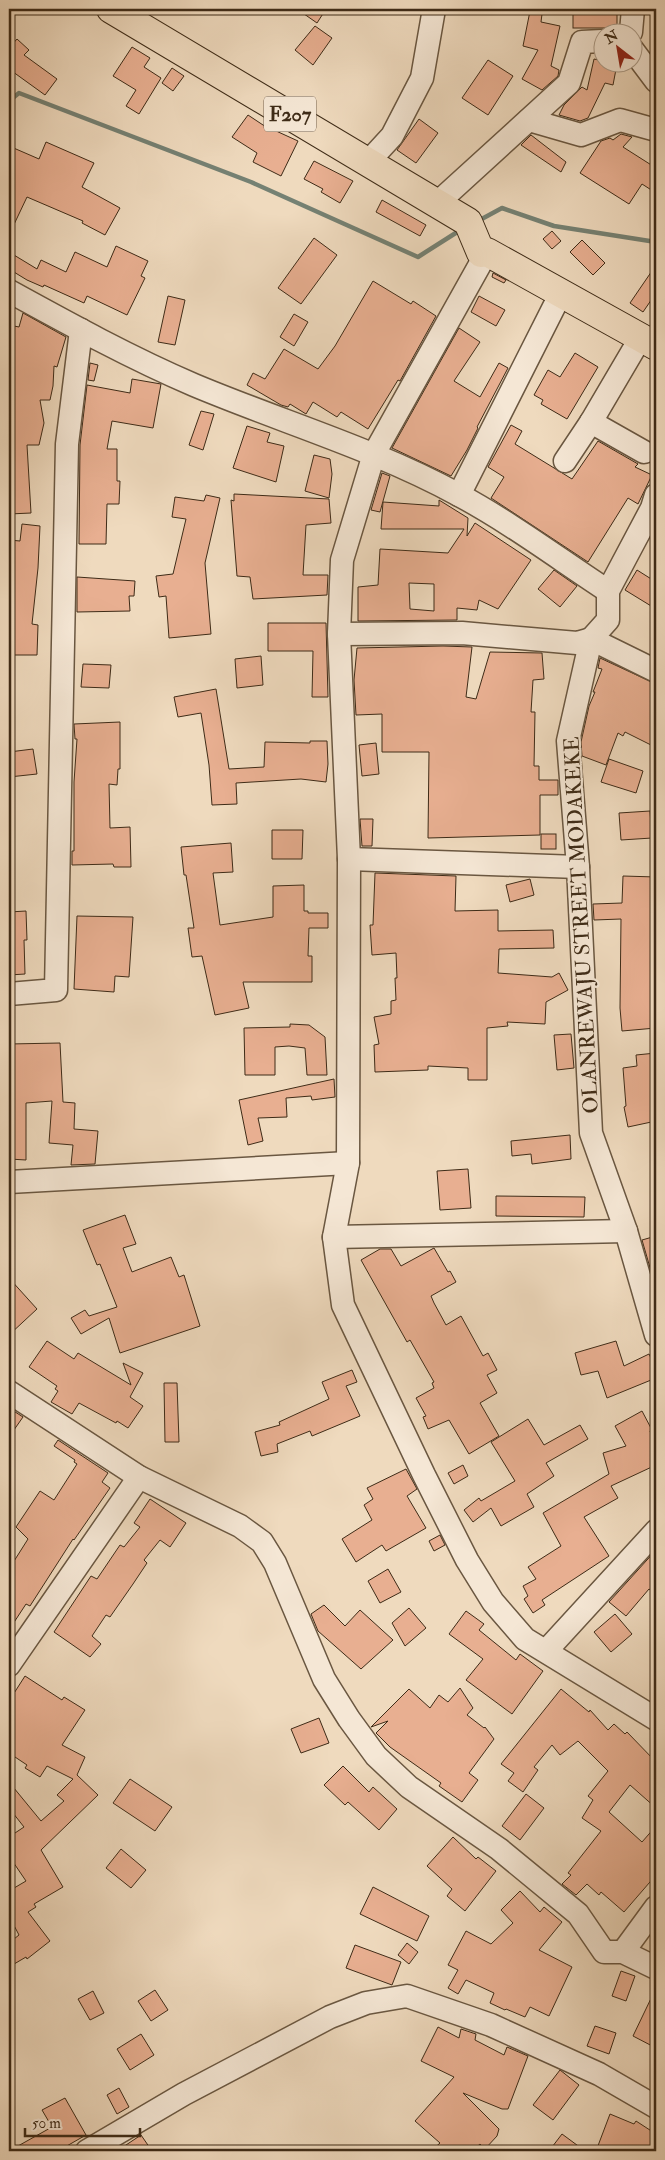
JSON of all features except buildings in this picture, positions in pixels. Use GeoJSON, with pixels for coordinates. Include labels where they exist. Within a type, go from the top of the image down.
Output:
{"type":"FeatureCollection","features":[{"type":"Feature","properties":{"kind":"main road","name":"F207"},"geometry":{"type":"LineString","coordinates":[[111,9],[369,161],[468,222],[484,253]]}},
{"type":"Feature","properties":{"kind":"main road"},"geometry":{"type":"LineString","coordinates":[[484,253],[649,341]]}},
{"type":"Feature","properties":{"kind":"street"},"geometry":{"type":"LineString","coordinates":[[369,161],[392,136],[422,78],[434,9]]}},
{"type":"Feature","properties":{"kind":"street"},"geometry":{"type":"LineString","coordinates":[[632,22],[633,9]]}},
{"type":"Feature","properties":{"kind":"street"},"geometry":{"type":"LineString","coordinates":[[445,208],[444,197],[569,84],[582,42],[592,41]]}},
{"type":"Feature","properties":{"kind":"street"},"geometry":{"type":"LineString","coordinates":[[642,62],[656,81]]}},
{"type":"Feature","properties":{"kind":"street"},"geometry":{"type":"LineString","coordinates":[[529,120],[581,135],[620,120],[656,130]]}},
{"type":"Feature","properties":{"kind":"street"},"geometry":{"type":"LineString","coordinates":[[484,253],[374,454],[342,560],[339,634],[348,859],[348,1163],[334,1237],[343,1305],[467,1560],[493,1602],[525,1638],[656,1719]]}},
{"type":"Feature","properties":{"kind":"street"},"geometry":{"type":"LineString","coordinates":[[9,291],[81,330],[193,385],[374,454],[459,495],[541,546],[608,592]]}},
{"type":"Feature","properties":{"kind":"street"},"geometry":{"type":"LineString","coordinates":[[459,495],[561,293]]}},
{"type":"Feature","properties":{"kind":"street"},"geometry":{"type":"LineString","coordinates":[[9,994],[56,990],[67,444],[81,330]]}},
{"type":"Feature","properties":{"kind":"street"},"geometry":{"type":"LineString","coordinates":[[565,461],[649,341]]}},
{"type":"Feature","properties":{"kind":"street"},"geometry":{"type":"LineString","coordinates":[[591,422],[644,452]]}},
{"type":"Feature","properties":{"kind":"street","name":"OLANREWAJU STREET MODAKEKE"},"geometry":{"type":"LineString","coordinates":[[656,495],[652,508],[608,592],[608,620],[590,640],[568,741],[578,867],[591,1133],[626,1231],[656,1335]]}},
{"type":"Feature","properties":{"kind":"street"},"geometry":{"type":"LineString","coordinates":[[339,634],[462,633],[577,643],[590,640],[656,671]]}},
{"type":"Feature","properties":{"kind":"street"},"geometry":{"type":"LineString","coordinates":[[348,859],[578,867]]}},
{"type":"Feature","properties":{"kind":"street"},"geometry":{"type":"LineString","coordinates":[[9,1182],[348,1163]]}},
{"type":"Feature","properties":{"kind":"street"},"geometry":{"type":"LineString","coordinates":[[334,1237],[626,1231]]}},
{"type":"Feature","properties":{"kind":"street"},"geometry":{"type":"LineString","coordinates":[[9,1392],[139,1477],[240,1526],[262,1542],[276,1563],[324,1679],[349,1719],[376,1756],[409,1787],[499,1850],[578,1914],[604,1952],[624,1952],[656,1968]]}},
{"type":"Feature","properties":{"kind":"street"},"geometry":{"type":"LineString","coordinates":[[9,1665],[139,1477]]}},
{"type":"Feature","properties":{"kind":"street"},"geometry":{"type":"LineString","coordinates":[[546,1651],[656,1531]]}},
{"type":"Feature","properties":{"kind":"street"},"geometry":{"type":"LineString","coordinates":[[624,1952],[656,1907]]}},
{"type":"Feature","properties":{"kind":"street"},"geometry":{"type":"LineString","coordinates":[[87,2151],[184,2094],[330,2017],[366,2003],[407,1996],[491,2025],[599,2074],[656,2107]]}},
{"type":"Feature","properties":{"kind":"waterway"},"geometry":{"type":"LineString","coordinates":[[9,101],[19,93],[251,182],[418,257],[462,229]]}},
{"type":"Feature","properties":{"kind":"waterway"},"geometry":{"type":"LineString","coordinates":[[478,221],[502,208],[554,226],[656,242]]}}]}
